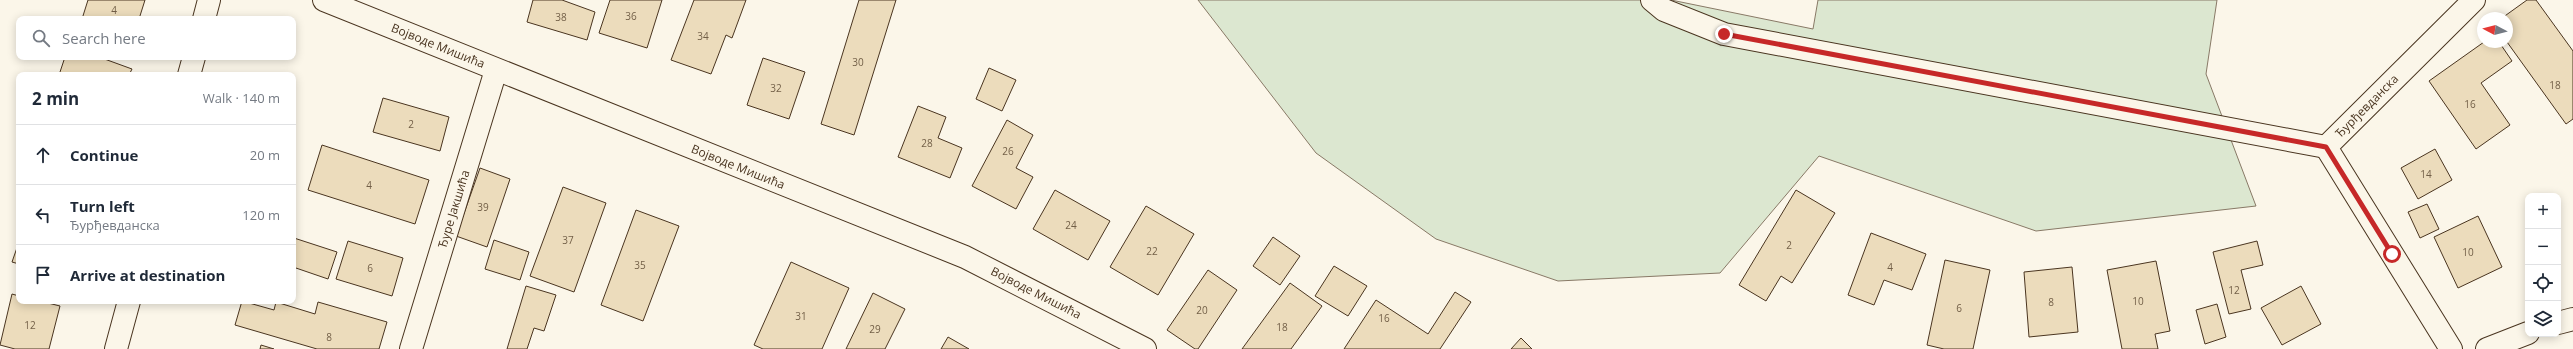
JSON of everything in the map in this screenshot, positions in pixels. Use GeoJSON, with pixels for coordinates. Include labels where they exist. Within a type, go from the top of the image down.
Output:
{"type":"FeatureCollection","features":[{"type":"Feature","properties":{"kind":"street"},"geometry":{"type":"LineString","coordinates":[[205,16],[209,0]]}},
{"type":"Feature","properties":{"kind":"street","name":"Војводе Мишића"},"geometry":{"type":"LineString","coordinates":[[324,0],[965,257],[1145,349]]}},
{"type":"Feature","properties":{"kind":"street","name":"Ђурђевданска"},"geometry":{"type":"LineString","coordinates":[[1652,0],[1664,10],[1724,34],[2326,147],[2474,0]]}},
{"type":"Feature","properties":{"kind":"street"},"geometry":{"type":"LineString","coordinates":[[190,72],[193,60]]}},
{"type":"Feature","properties":{"kind":"street","name":"Ђуре Јакшића"},"geometry":{"type":"LineString","coordinates":[[412,349],[496,70]]}},
{"type":"Feature","properties":{"kind":"street"},"geometry":{"type":"LineString","coordinates":[[2326,147],[2451,349]]}},
{"type":"Feature","properties":{"kind":"street"},"geometry":{"type":"LineString","coordinates":[[116,349],[128,304]]}},
{"type":"Feature","properties":{"kind":"street"},"geometry":{"type":"LineString","coordinates":[[2561,322],[2573,319]]}},
{"type":"Feature","properties":{"kind":"street"},"geometry":{"type":"LineString","coordinates":[[2487,349],[2525,334]]}},
{"type":"Feature","properties":{"kind":"green space"},"geometry":{"type":"Polygon","coordinates":[[[1198,0],[1671,0],[1813,29],[1818,0],[2217,0],[2206,74],[2256,206],[2036,231],[1819,156],[1720,273],[1558,281],[1436,239],[1316,153],[1198,0]]]}},
{"type":"Feature","properties":{"kind":"building"},"geometry":{"type":"Polygon","coordinates":[[[88,0],[145,0],[140,16],[83,16],[88,0]]]}},
{"type":"Feature","properties":{"kind":"building"},"geometry":{"type":"Polygon","coordinates":[[[533,0],[562,0],[595,12],[587,40],[527,22],[533,0]]]}},
{"type":"Feature","properties":{"kind":"building"},"geometry":{"type":"Polygon","coordinates":[[[610,0],[662,0],[647,48],[599,33],[610,0]]]}},
{"type":"Feature","properties":{"kind":"building"},"geometry":{"type":"Polygon","coordinates":[[[694,0],[746,0],[732,38],[726,35],[711,74],[671,60],[694,0]]]}},
{"type":"Feature","properties":{"kind":"building"},"geometry":{"type":"Polygon","coordinates":[[[859,0],[896,0],[854,135],[821,124],[859,0]]]}},
{"type":"Feature","properties":{"kind":"building"},"geometry":{"type":"Polygon","coordinates":[[[2527,0],[2536,0],[2573,51],[2573,119],[2566,124],[2511,48],[2513,48],[2513,12],[2510,12],[2527,0]]]}},
{"type":"Feature","properties":{"kind":"building"},"geometry":{"type":"Polygon","coordinates":[[[2477,47],[2503,48],[2512,61],[2481,83],[2510,125],[2476,149],[2429,81],[2477,47]]]}},
{"type":"Feature","properties":{"kind":"building"},"geometry":{"type":"Polygon","coordinates":[[[763,58],[805,72],[789,119],[747,105],[763,58]]]}},
{"type":"Feature","properties":{"kind":"building"},"geometry":{"type":"Polygon","coordinates":[[[64,60],[107,60],[132,69],[130,72],[60,72],[64,60]]]}},
{"type":"Feature","properties":{"kind":"building"},"geometry":{"type":"Polygon","coordinates":[[[989,68],[1016,80],[1002,111],[976,99],[989,68]]]}},
{"type":"Feature","properties":{"kind":"building"},"geometry":{"type":"Polygon","coordinates":[[[383,98],[449,117],[440,151],[373,132],[383,98]]]}},
{"type":"Feature","properties":{"kind":"building"},"geometry":{"type":"Polygon","coordinates":[[[918,106],[946,117],[938,138],[962,148],[950,178],[898,157],[918,106]]]}},
{"type":"Feature","properties":{"kind":"building"},"geometry":{"type":"Polygon","coordinates":[[[1007,120],[1033,135],[1016,168],[1033,177],[1016,209],[972,186],[1007,120]]]}},
{"type":"Feature","properties":{"kind":"building"},"geometry":{"type":"Polygon","coordinates":[[[322,145],[429,180],[415,224],[308,190],[322,145]]]}},
{"type":"Feature","properties":{"kind":"building"},"geometry":{"type":"Polygon","coordinates":[[[2435,149],[2452,180],[2418,199],[2401,168],[2435,149]]]}},
{"type":"Feature","properties":{"kind":"building"},"geometry":{"type":"Polygon","coordinates":[[[480,168],[510,179],[487,247],[456,236],[480,168]]]}},
{"type":"Feature","properties":{"kind":"building"},"geometry":{"type":"Polygon","coordinates":[[[563,187],[606,203],[574,292],[530,276],[563,187]]]}},
{"type":"Feature","properties":{"kind":"building"},"geometry":{"type":"Polygon","coordinates":[[[1055,190],[1110,221],[1088,260],[1033,229],[1055,190]]]}},
{"type":"Feature","properties":{"kind":"building"},"geometry":{"type":"Polygon","coordinates":[[[1796,190],[1835,213],[1792,283],[1781,276],[1766,301],[1739,285],[1796,190]]]}},
{"type":"Feature","properties":{"kind":"building"},"geometry":{"type":"Polygon","coordinates":[[[2427,204],[2439,229],[2420,238],[2408,212],[2427,204]]]}},
{"type":"Feature","properties":{"kind":"building"},"geometry":{"type":"Polygon","coordinates":[[[1146,206],[1194,234],[1158,295],[1110,267],[1146,206]]]}},
{"type":"Feature","properties":{"kind":"building"},"geometry":{"type":"Polygon","coordinates":[[[636,210],[679,226],[643,321],[601,305],[636,210]]]}},
{"type":"Feature","properties":{"kind":"building"},"geometry":{"type":"Polygon","coordinates":[[[2478,216],[2502,267],[2458,288],[2434,237],[2478,216]]]}},
{"type":"Feature","properties":{"kind":"building"},"geometry":{"type":"Polygon","coordinates":[[[1871,233],[1926,254],[1912,290],[1884,280],[1874,305],[1848,295],[1871,233]]]}},
{"type":"Feature","properties":{"kind":"building"},"geometry":{"type":"Polygon","coordinates":[[[1273,237],[1300,256],[1280,285],[1253,266],[1273,237]]]}},
{"type":"Feature","properties":{"kind":"building"},"geometry":{"type":"Polygon","coordinates":[[[296,239],[337,252],[328,279],[296,268],[296,239]]]}},
{"type":"Feature","properties":{"kind":"building"},"geometry":{"type":"Polygon","coordinates":[[[494,240],[529,252],[520,280],[485,269],[494,240]]]}},
{"type":"Feature","properties":{"kind":"building"},"geometry":{"type":"Polygon","coordinates":[[[348,241],[403,258],[392,296],[336,279],[348,241]]]}},
{"type":"Feature","properties":{"kind":"building"},"geometry":{"type":"Polygon","coordinates":[[[2257,241],[2263,265],[2241,270],[2251,309],[2229,314],[2213,252],[2257,241]]]}},
{"type":"Feature","properties":{"kind":"building"},"geometry":{"type":"Polygon","coordinates":[[[16,251],[16,263],[12,262],[16,251]]]}},
{"type":"Feature","properties":{"kind":"building"},"geometry":{"type":"Polygon","coordinates":[[[1945,260],[1990,270],[1973,349],[1944,349],[1927,345],[1945,260]]]}},
{"type":"Feature","properties":{"kind":"building"},"geometry":{"type":"Polygon","coordinates":[[[2156,261],[2170,331],[2155,334],[2158,349],[2122,349],[2107,270],[2156,261]]]}},
{"type":"Feature","properties":{"kind":"building"},"geometry":{"type":"Polygon","coordinates":[[[791,262],[849,288],[822,349],[763,349],[754,345],[791,262]]]}},
{"type":"Feature","properties":{"kind":"building"},"geometry":{"type":"Polygon","coordinates":[[[1334,266],[1367,286],[1348,316],[1315,296],[1334,266]]]}},
{"type":"Feature","properties":{"kind":"building"},"geometry":{"type":"Polygon","coordinates":[[[2072,267],[2078,332],[2029,337],[2024,272],[2072,267]]]}},
{"type":"Feature","properties":{"kind":"building"},"geometry":{"type":"Polygon","coordinates":[[[1208,270],[1237,290],[1198,349],[1195,349],[1167,330],[1208,270]]]}},
{"type":"Feature","properties":{"kind":"building"},"geometry":{"type":"Polygon","coordinates":[[[1290,283],[1322,306],[1291,349],[1242,349],[1290,283]]]}},
{"type":"Feature","properties":{"kind":"building"},"geometry":{"type":"Polygon","coordinates":[[[526,286],[556,295],[544,331],[534,328],[527,349],[507,349],[526,286]]]}},
{"type":"Feature","properties":{"kind":"building"},"geometry":{"type":"Polygon","coordinates":[[[2301,286],[2321,324],[2282,345],[2261,308],[2301,286]]]}},
{"type":"Feature","properties":{"kind":"building"},"geometry":{"type":"Polygon","coordinates":[[[1455,292],[1471,302],[1440,349],[1344,349],[1376,300],[1428,334],[1455,292]]]}},
{"type":"Feature","properties":{"kind":"building"},"geometry":{"type":"Polygon","coordinates":[[[873,293],[905,309],[885,349],[846,349],[873,293]]]}},
{"type":"Feature","properties":{"kind":"building"},"geometry":{"type":"Polygon","coordinates":[[[12,294],[16,295],[16,304],[52,304],[60,306],[49,349],[15,349],[0,345],[12,294]]]}},
{"type":"Feature","properties":{"kind":"building"},"geometry":{"type":"Polygon","coordinates":[[[318,302],[387,322],[379,349],[317,349],[235,325],[241,304],[253,304],[274,310],[276,304],[282,304],[315,314],[318,302]]]}},
{"type":"Feature","properties":{"kind":"building"},"geometry":{"type":"Polygon","coordinates":[[[2217,304],[2226,337],[2205,344],[2196,310],[2217,304]]]}},
{"type":"Feature","properties":{"kind":"building"},"geometry":{"type":"Polygon","coordinates":[[[948,337],[969,349],[941,349],[948,337]]]}},
{"type":"Feature","properties":{"kind":"building"},"geometry":{"type":"Polygon","coordinates":[[[1521,338],[1532,349],[1511,349],[1521,338]]]}},
{"type":"Feature","properties":{"kind":"building"},"geometry":{"type":"Polygon","coordinates":[[[261,345],[274,349],[260,349],[261,345]]]}},
{"type":"Feature","properties":{"kind":"route"},"geometry":{"type":"LineString","coordinates":[[1724,34],[2326,147],[2392,254]]}}]}
